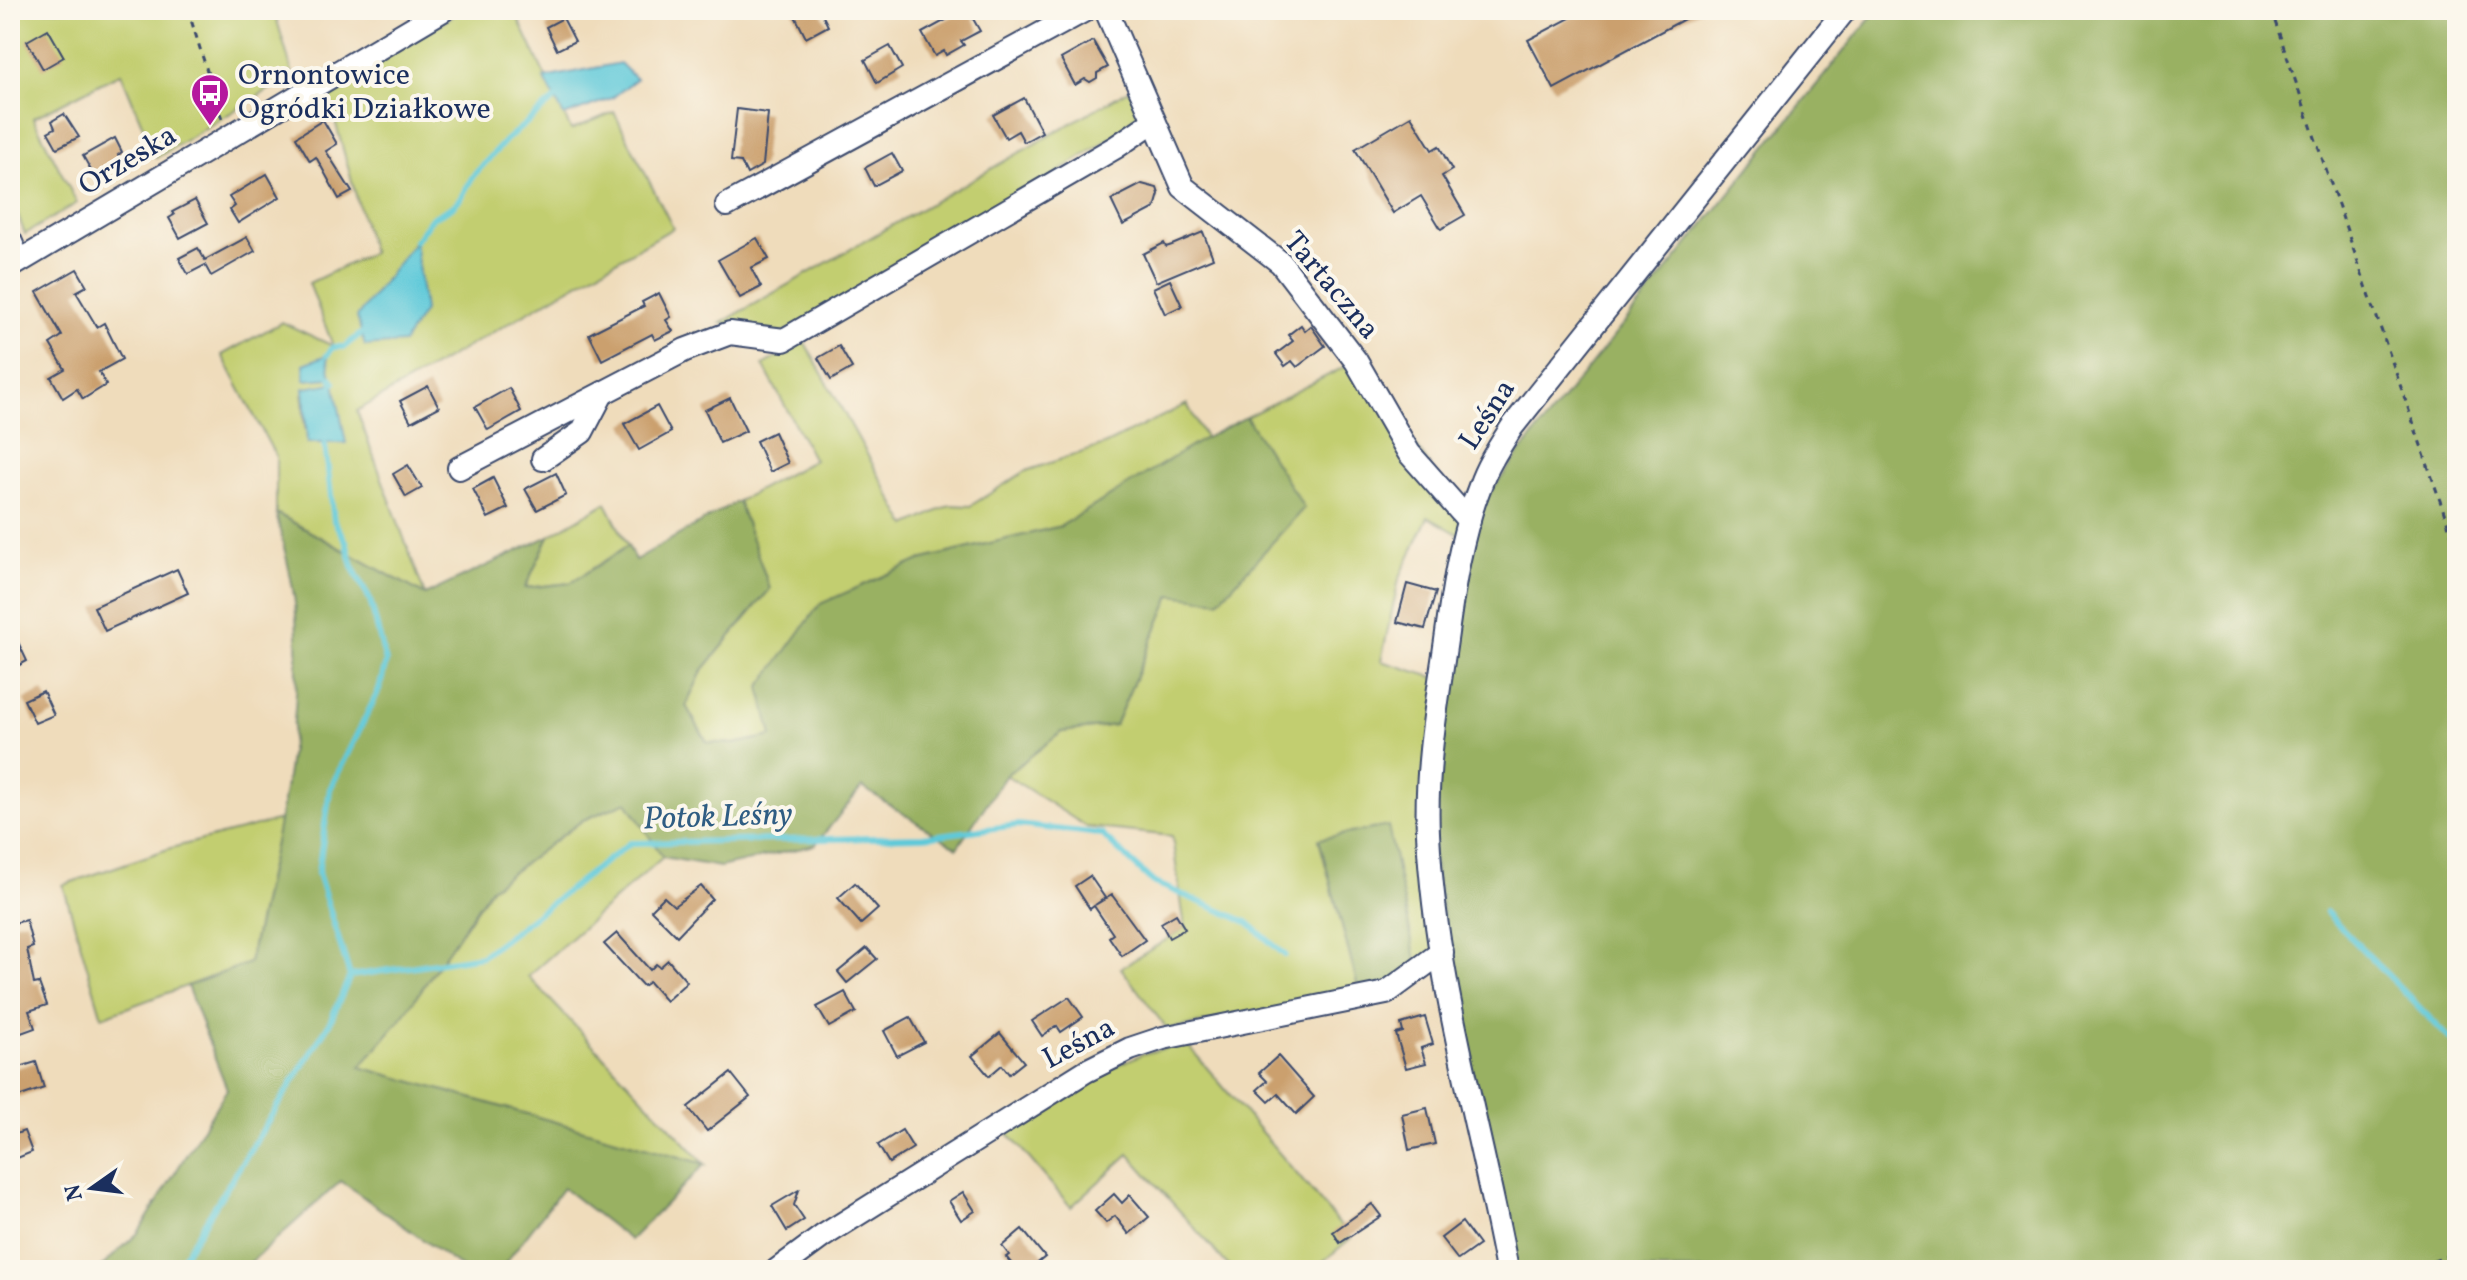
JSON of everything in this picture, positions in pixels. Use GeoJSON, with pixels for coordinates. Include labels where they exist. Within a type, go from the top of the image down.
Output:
{"type":"FeatureCollection","features":[{"type":"Feature","properties":{"kind":"street","name":"Orzeska"},"geometry":{"type":"LineString","coordinates":[[14,264],[443,10]]}},
{"type":"Feature","properties":{"kind":"street"},"geometry":{"type":"LineString","coordinates":[[727,205],[1085,10]]}},
{"type":"Feature","properties":{"kind":"street","name":"Tartaczna"},"geometry":{"type":"LineString","coordinates":[[1106,10],[1183,187],[1281,263],[1356,361],[1409,453],[1469,521]]}},
{"type":"Feature","properties":{"kind":"street","name":"Leśna"},"geometry":{"type":"LineString","coordinates":[[1507,1270],[1442,952],[1430,868],[1429,787],[1452,598],[1469,521],[1480,485],[1512,427],[1845,10]]}},
{"type":"Feature","properties":{"kind":"street"},"geometry":{"type":"LineString","coordinates":[[459,468],[685,350],[730,333],[784,340],[1116,147],[1154,121]]}},
{"type":"Feature","properties":{"kind":"street"},"geometry":{"type":"LineString","coordinates":[[13,230],[14,264]]}},
{"type":"Feature","properties":{"kind":"street"},"geometry":{"type":"LineString","coordinates":[[543,459],[582,432],[602,394]]}},
{"type":"Feature","properties":{"kind":"street","name":"Leśna"},"geometry":{"type":"LineString","coordinates":[[777,1270],[823,1236],[1059,1087],[1130,1049],[1201,1029],[1386,993],[1442,952]]}},
{"type":"Feature","properties":{"kind":"path"},"geometry":{"type":"LineString","coordinates":[[188,10],[227,138]]}},
{"type":"Feature","properties":{"kind":"path"},"geometry":{"type":"LineString","coordinates":[[2271,10],[2457,550]]}},
{"type":"Feature","properties":{"kind":"path"},"geometry":{"type":"LineString","coordinates":[[10,204],[13,230]]}},
{"type":"Feature","properties":{"kind":"path"},"geometry":{"type":"LineString","coordinates":[[2411,1270],[2457,1252]]}},
{"type":"Feature","properties":{"kind":"green space"},"geometry":{"type":"Polygon","coordinates":[[[10,10],[274,10],[293,75],[156,158],[121,73],[33,118],[77,203],[25,234],[10,195],[10,10]]]}},
{"type":"Feature","properties":{"kind":"green space"},"geometry":{"type":"Polygon","coordinates":[[[463,10],[514,10],[571,130],[614,112],[673,228],[357,411],[425,595],[276,513],[276,457],[222,355],[282,322],[333,346],[309,283],[372,253],[327,92],[463,10]],[[302,393],[307,432],[317,442],[326,445],[302,393]]]}},
{"type":"Feature","properties":{"kind":"green space"},"geometry":{"type":"Polygon","coordinates":[[[1877,10],[2457,10],[2457,1270],[1507,1270],[1428,830],[1469,521],[1526,445],[1877,10]]]}},
{"type":"Feature","properties":{"kind":"green space"},"geometry":{"type":"Polygon","coordinates":[[[1129,90],[1139,112],[1120,132],[1059,172],[782,334],[721,323],[1129,90]]]}},
{"type":"Feature","properties":{"kind":"green space"},"geometry":{"type":"Polygon","coordinates":[[[804,341],[907,526],[950,505],[970,506],[1026,471],[1104,445],[1187,404],[1205,438],[1061,526],[920,560],[772,736],[734,744],[707,742],[686,706],[702,671],[770,589],[738,501],[814,460],[763,365],[804,341]]]}},
{"type":"Feature","properties":{"kind":"green space"},"geometry":{"type":"Polygon","coordinates":[[[1356,361],[1469,521],[1465,538],[1428,517],[1399,579],[1381,661],[1440,679],[1442,952],[1418,969],[1319,840],[1361,998],[1167,1029],[1121,968],[1185,928],[1172,836],[1087,827],[1006,775],[1062,732],[1115,725],[1171,595],[1303,508],[1246,417],[1356,361]]]}},
{"type":"Feature","properties":{"kind":"green space"},"geometry":{"type":"Polygon","coordinates":[[[1246,417],[1304,508],[1219,601],[1171,595],[1115,725],[1062,732],[1006,775],[957,848],[862,787],[815,845],[720,867],[663,857],[627,802],[583,820],[491,888],[404,1015],[360,1067],[705,1164],[630,1240],[563,1188],[500,1270],[465,1270],[341,1181],[242,1270],[98,1270],[138,1233],[227,1089],[187,986],[249,963],[277,834],[296,703],[297,659],[293,589],[276,513],[425,595],[549,536],[525,588],[570,583],[628,546],[635,560],[738,501],[770,589],[702,671],[686,706],[707,742],[734,744],[772,736],[760,687],[820,604],[920,560],[1061,526],[1205,438],[1246,417]]]}},
{"type":"Feature","properties":{"kind":"green space"},"geometry":{"type":"Polygon","coordinates":[[[606,503],[628,546],[570,583],[525,588],[549,536],[606,503]]]}},
{"type":"Feature","properties":{"kind":"green space"},"geometry":{"type":"Polygon","coordinates":[[[627,802],[663,857],[528,976],[705,1164],[359,1067],[404,1015],[491,888],[583,820],[627,802]]]}},
{"type":"Feature","properties":{"kind":"green space"},"geometry":{"type":"Polygon","coordinates":[[[280,820],[249,963],[102,1017],[63,885],[171,848],[280,820]]]}},
{"type":"Feature","properties":{"kind":"green space"},"geometry":{"type":"Polygon","coordinates":[[[1388,826],[1418,969],[1361,998],[1319,839],[1388,826]]]}},
{"type":"Feature","properties":{"kind":"green space"},"geometry":{"type":"Polygon","coordinates":[[[1186,1043],[1351,1238],[1313,1270],[1232,1270],[1129,1154],[1071,1207],[1005,1130],[1092,1077],[1142,1054],[1186,1043]]]}},
{"type":"Feature","properties":{"kind":"water"},"geometry":{"type":"Polygon","coordinates":[[[620,63],[636,79],[612,98],[564,116],[544,78],[620,63]]]}},
{"type":"Feature","properties":{"kind":"water"},"geometry":{"type":"Polygon","coordinates":[[[415,241],[424,311],[403,343],[365,346],[357,317],[415,241]]]}},
{"type":"Feature","properties":{"kind":"water"},"geometry":{"type":"Polygon","coordinates":[[[327,355],[331,378],[305,380],[304,364],[327,355]]]}},
{"type":"Feature","properties":{"kind":"water"},"geometry":{"type":"Polygon","coordinates":[[[334,383],[346,443],[307,443],[304,388],[334,383]]]}},
{"type":"Feature","properties":{"kind":"building"},"geometry":{"type":"Polygon","coordinates":[[[792,10],[820,10],[828,26],[806,38],[792,10]]]}},
{"type":"Feature","properties":{"kind":"building"},"geometry":{"type":"Polygon","coordinates":[[[968,10],[980,31],[961,41],[964,45],[946,55],[944,51],[935,56],[922,33],[968,10]]]}},
{"type":"Feature","properties":{"kind":"building"},"geometry":{"type":"Polygon","coordinates":[[[1570,10],[1701,10],[1554,89],[1528,40],[1574,16],[1570,10]]]}},
{"type":"Feature","properties":{"kind":"building"},"geometry":{"type":"Polygon","coordinates":[[[563,18],[575,41],[557,50],[546,27],[563,18]]]}},
{"type":"Feature","properties":{"kind":"building"},"geometry":{"type":"Polygon","coordinates":[[[48,29],[64,57],[43,69],[27,41],[48,29]]]}},
{"type":"Feature","properties":{"kind":"building"},"geometry":{"type":"Polygon","coordinates":[[[1093,41],[1108,67],[1097,73],[1097,78],[1090,82],[1085,79],[1075,85],[1061,59],[1093,41]]]}},
{"type":"Feature","properties":{"kind":"building"},"geometry":{"type":"Polygon","coordinates":[[[890,46],[902,68],[877,83],[865,60],[890,46]]]}},
{"type":"Feature","properties":{"kind":"building"},"geometry":{"type":"Polygon","coordinates":[[[1024,98],[1042,132],[1024,142],[1018,131],[1006,138],[993,115],[1024,98]]]}},
{"type":"Feature","properties":{"kind":"building"},"geometry":{"type":"Polygon","coordinates":[[[737,109],[768,113],[763,165],[747,174],[741,162],[731,161],[737,109]]]}},
{"type":"Feature","properties":{"kind":"building"},"geometry":{"type":"Polygon","coordinates":[[[64,114],[79,137],[57,148],[48,132],[55,128],[52,121],[64,114]]]}},
{"type":"Feature","properties":{"kind":"building"},"geometry":{"type":"Polygon","coordinates":[[[1411,116],[1432,150],[1439,146],[1452,170],[1442,176],[1465,215],[1441,229],[1421,196],[1393,213],[1355,149],[1411,116]]]}},
{"type":"Feature","properties":{"kind":"building"},"geometry":{"type":"Polygon","coordinates":[[[323,120],[337,144],[326,151],[352,192],[339,199],[316,157],[310,161],[296,137],[323,120]]]}},
{"type":"Feature","properties":{"kind":"building"},"geometry":{"type":"Polygon","coordinates":[[[115,138],[122,152],[118,155],[125,166],[97,181],[83,156],[115,138]]]}},
{"type":"Feature","properties":{"kind":"building"},"geometry":{"type":"Polygon","coordinates":[[[892,153],[902,171],[874,186],[865,168],[892,153]]]}},
{"type":"Feature","properties":{"kind":"building"},"geometry":{"type":"Polygon","coordinates":[[[267,174],[280,197],[238,223],[230,210],[235,206],[229,197],[267,174]]]}},
{"type":"Feature","properties":{"kind":"building"},"geometry":{"type":"Polygon","coordinates":[[[1142,184],[1157,188],[1159,194],[1155,208],[1123,225],[1111,200],[1142,184]]]}},
{"type":"Feature","properties":{"kind":"building"},"geometry":{"type":"Polygon","coordinates":[[[195,200],[208,223],[180,238],[169,218],[174,215],[172,212],[195,200]]]}},
{"type":"Feature","properties":{"kind":"building"},"geometry":{"type":"Polygon","coordinates":[[[1203,232],[1213,258],[1156,282],[1143,254],[1164,243],[1166,247],[1203,232]]]}},
{"type":"Feature","properties":{"kind":"building"},"geometry":{"type":"Polygon","coordinates":[[[247,237],[255,251],[211,276],[205,265],[188,274],[179,258],[198,248],[205,260],[247,237]]]}},
{"type":"Feature","properties":{"kind":"building"},"geometry":{"type":"Polygon","coordinates":[[[757,238],[769,259],[751,268],[761,287],[740,298],[718,260],[757,238]]]}},
{"type":"Feature","properties":{"kind":"building"},"geometry":{"type":"Polygon","coordinates":[[[77,269],[87,286],[76,292],[97,327],[104,323],[122,359],[99,372],[106,385],[83,399],[77,389],[63,398],[51,377],[65,369],[50,344],[62,336],[37,292],[77,269]]]}},
{"type":"Feature","properties":{"kind":"building"},"geometry":{"type":"Polygon","coordinates":[[[1170,280],[1182,306],[1165,314],[1153,288],[1170,280]]]}},
{"type":"Feature","properties":{"kind":"building"},"geometry":{"type":"Polygon","coordinates":[[[659,293],[671,317],[666,320],[673,331],[655,340],[652,334],[602,360],[589,334],[644,306],[642,302],[659,293]]]}},
{"type":"Feature","properties":{"kind":"building"},"geometry":{"type":"Polygon","coordinates":[[[1301,325],[1305,331],[1311,326],[1325,346],[1297,367],[1292,361],[1285,366],[1276,354],[1293,341],[1288,335],[1301,325]]]}},
{"type":"Feature","properties":{"kind":"building"},"geometry":{"type":"Polygon","coordinates":[[[839,346],[852,368],[831,380],[818,358],[839,346]]]}},
{"type":"Feature","properties":{"kind":"building"},"geometry":{"type":"Polygon","coordinates":[[[428,386],[439,407],[411,422],[400,401],[428,386]]]}},
{"type":"Feature","properties":{"kind":"building"},"geometry":{"type":"Polygon","coordinates":[[[509,388],[521,411],[488,430],[475,407],[509,388]]]}},
{"type":"Feature","properties":{"kind":"building"},"geometry":{"type":"Polygon","coordinates":[[[730,398],[746,431],[720,443],[705,410],[730,398]]]}},
{"type":"Feature","properties":{"kind":"building"},"geometry":{"type":"Polygon","coordinates":[[[657,406],[671,432],[639,450],[624,424],[657,406]]]}},
{"type":"Feature","properties":{"kind":"building"},"geometry":{"type":"Polygon","coordinates":[[[774,432],[788,463],[770,472],[756,441],[774,432]]]}},
{"type":"Feature","properties":{"kind":"building"},"geometry":{"type":"Polygon","coordinates":[[[408,465],[422,488],[406,497],[393,474],[408,465]]]}},
{"type":"Feature","properties":{"kind":"building"},"geometry":{"type":"Polygon","coordinates":[[[556,473],[566,495],[537,510],[525,489],[556,473]]]}},
{"type":"Feature","properties":{"kind":"building"},"geometry":{"type":"Polygon","coordinates":[[[493,478],[508,508],[488,518],[473,489],[493,478]]]}},
{"type":"Feature","properties":{"kind":"building"},"geometry":{"type":"Polygon","coordinates":[[[177,569],[188,593],[105,631],[94,607],[177,569]]]}},
{"type":"Feature","properties":{"kind":"building"},"geometry":{"type":"Polygon","coordinates":[[[1407,584],[1436,592],[1425,629],[1397,622],[1407,584]]]}},
{"type":"Feature","properties":{"kind":"building"},"geometry":{"type":"Polygon","coordinates":[[[10,625],[27,661],[10,670],[10,625]]]}},
{"type":"Feature","properties":{"kind":"building"},"geometry":{"type":"Polygon","coordinates":[[[43,691],[54,715],[35,723],[24,700],[43,691]]]}},
{"type":"Feature","properties":{"kind":"building"},"geometry":{"type":"Polygon","coordinates":[[[1090,876],[1105,898],[1095,905],[1112,895],[1145,940],[1122,956],[1109,937],[1113,934],[1094,906],[1090,909],[1075,886],[1090,876]]]}},
{"type":"Feature","properties":{"kind":"building"},"geometry":{"type":"Polygon","coordinates":[[[855,883],[878,909],[861,924],[838,898],[855,883]]]}},
{"type":"Feature","properties":{"kind":"building"},"geometry":{"type":"Polygon","coordinates":[[[701,886],[712,899],[677,936],[651,910],[664,897],[674,906],[701,886]]]}},
{"type":"Feature","properties":{"kind":"building"},"geometry":{"type":"Polygon","coordinates":[[[1176,914],[1185,929],[1169,938],[1161,923],[1176,914]]]}},
{"type":"Feature","properties":{"kind":"building"},"geometry":{"type":"Polygon","coordinates":[[[26,920],[33,947],[27,949],[34,984],[39,983],[47,1005],[29,1011],[35,1028],[10,1037],[10,986],[18,984],[10,952],[10,924],[26,920]]]}},
{"type":"Feature","properties":{"kind":"building"},"geometry":{"type":"Polygon","coordinates":[[[617,933],[650,970],[668,960],[687,982],[666,1001],[649,982],[643,986],[604,944],[617,933]]]}},
{"type":"Feature","properties":{"kind":"building"},"geometry":{"type":"Polygon","coordinates":[[[867,948],[877,959],[847,983],[838,972],[867,948]]]}},
{"type":"Feature","properties":{"kind":"building"},"geometry":{"type":"Polygon","coordinates":[[[845,992],[856,1012],[829,1027],[817,1007],[845,992]]]}},
{"type":"Feature","properties":{"kind":"building"},"geometry":{"type":"Polygon","coordinates":[[[1069,997],[1083,1017],[1061,1032],[1057,1026],[1042,1036],[1032,1021],[1069,997]]]}},
{"type":"Feature","properties":{"kind":"building"},"geometry":{"type":"Polygon","coordinates":[[[910,1017],[924,1042],[897,1056],[884,1031],[910,1017]]]}},
{"type":"Feature","properties":{"kind":"building"},"geometry":{"type":"Polygon","coordinates":[[[1425,1017],[1433,1044],[1421,1048],[1426,1063],[1406,1068],[1396,1034],[1403,1032],[1401,1024],[1425,1017]]]}},
{"type":"Feature","properties":{"kind":"building"},"geometry":{"type":"Polygon","coordinates":[[[1000,1033],[1024,1062],[1009,1074],[1002,1065],[989,1076],[972,1056],[1000,1033]]]}},
{"type":"Feature","properties":{"kind":"building"},"geometry":{"type":"Polygon","coordinates":[[[1278,1056],[1314,1097],[1296,1114],[1278,1094],[1269,1102],[1257,1090],[1267,1081],[1259,1073],[1278,1056]]]}},
{"type":"Feature","properties":{"kind":"building"},"geometry":{"type":"Polygon","coordinates":[[[36,1062],[44,1088],[18,1097],[10,1070],[36,1062]]]}},
{"type":"Feature","properties":{"kind":"building"},"geometry":{"type":"Polygon","coordinates":[[[731,1073],[750,1097],[707,1131],[688,1107],[731,1073]]]}},
{"type":"Feature","properties":{"kind":"building"},"geometry":{"type":"Polygon","coordinates":[[[1427,1108],[1435,1144],[1409,1150],[1402,1114],[1427,1108]]]}},
{"type":"Feature","properties":{"kind":"building"},"geometry":{"type":"Polygon","coordinates":[[[902,1130],[913,1148],[889,1163],[878,1145],[902,1130]]]}},
{"type":"Feature","properties":{"kind":"building"},"geometry":{"type":"Polygon","coordinates":[[[24,1131],[32,1152],[10,1161],[10,1136],[24,1131]]]}},
{"type":"Feature","properties":{"kind":"building"},"geometry":{"type":"Polygon","coordinates":[[[799,1190],[794,1205],[804,1220],[787,1231],[772,1206],[799,1190]]]}},
{"type":"Feature","properties":{"kind":"building"},"geometry":{"type":"Polygon","coordinates":[[[963,1192],[975,1211],[961,1220],[949,1201],[963,1192]]]}},
{"type":"Feature","properties":{"kind":"building"},"geometry":{"type":"Polygon","coordinates":[[[1114,1194],[1122,1203],[1130,1195],[1149,1217],[1129,1234],[1115,1216],[1106,1223],[1095,1211],[1114,1194]]]}},
{"type":"Feature","properties":{"kind":"building"},"geometry":{"type":"Polygon","coordinates":[[[1372,1204],[1381,1216],[1340,1243],[1333,1232],[1372,1204]]]}},
{"type":"Feature","properties":{"kind":"building"},"geometry":{"type":"Polygon","coordinates":[[[1462,1222],[1479,1245],[1458,1260],[1441,1238],[1462,1222]]]}},
{"type":"Feature","properties":{"kind":"building"},"geometry":{"type":"Polygon","coordinates":[[[1022,1229],[1045,1257],[1029,1270],[1017,1270],[1006,1257],[1009,1255],[1002,1246],[1022,1229]]]}},
{"type":"Feature","properties":{"kind":"waterway"},"geometry":{"type":"LineString","coordinates":[[415,241],[432,218],[460,199],[473,176],[506,140],[555,99]]}},
{"type":"Feature","properties":{"kind":"waterway"},"geometry":{"type":"LineString","coordinates":[[327,355],[333,347],[344,347],[362,333]]}},
{"type":"Feature","properties":{"kind":"waterway"},"geometry":{"type":"LineString","coordinates":[[331,378],[334,383]]}},
{"type":"Feature","properties":{"kind":"waterway"},"geometry":{"type":"LineString","coordinates":[[325,445],[334,521],[346,541],[354,570],[370,600],[386,662],[379,690],[330,789],[318,873],[350,976]]}},
{"type":"Feature","properties":{"kind":"waterway","name":"Potok Leśny"},"geometry":{"type":"LineString","coordinates":[[175,1270],[329,1024],[350,976],[482,956],[630,843],[923,837],[1018,825],[1101,834],[1153,882],[1247,922],[1285,955]]}},
{"type":"Feature","properties":{"kind":"waterway"},"geometry":{"type":"LineString","coordinates":[[2326,912],[2457,1046]]}},
{"type":"Feature","properties":{"kind":"place","name":"Ornontowice Ogródki Działkowe"},"geometry":{"type":"Point","coordinates":[210,127]}}]}
